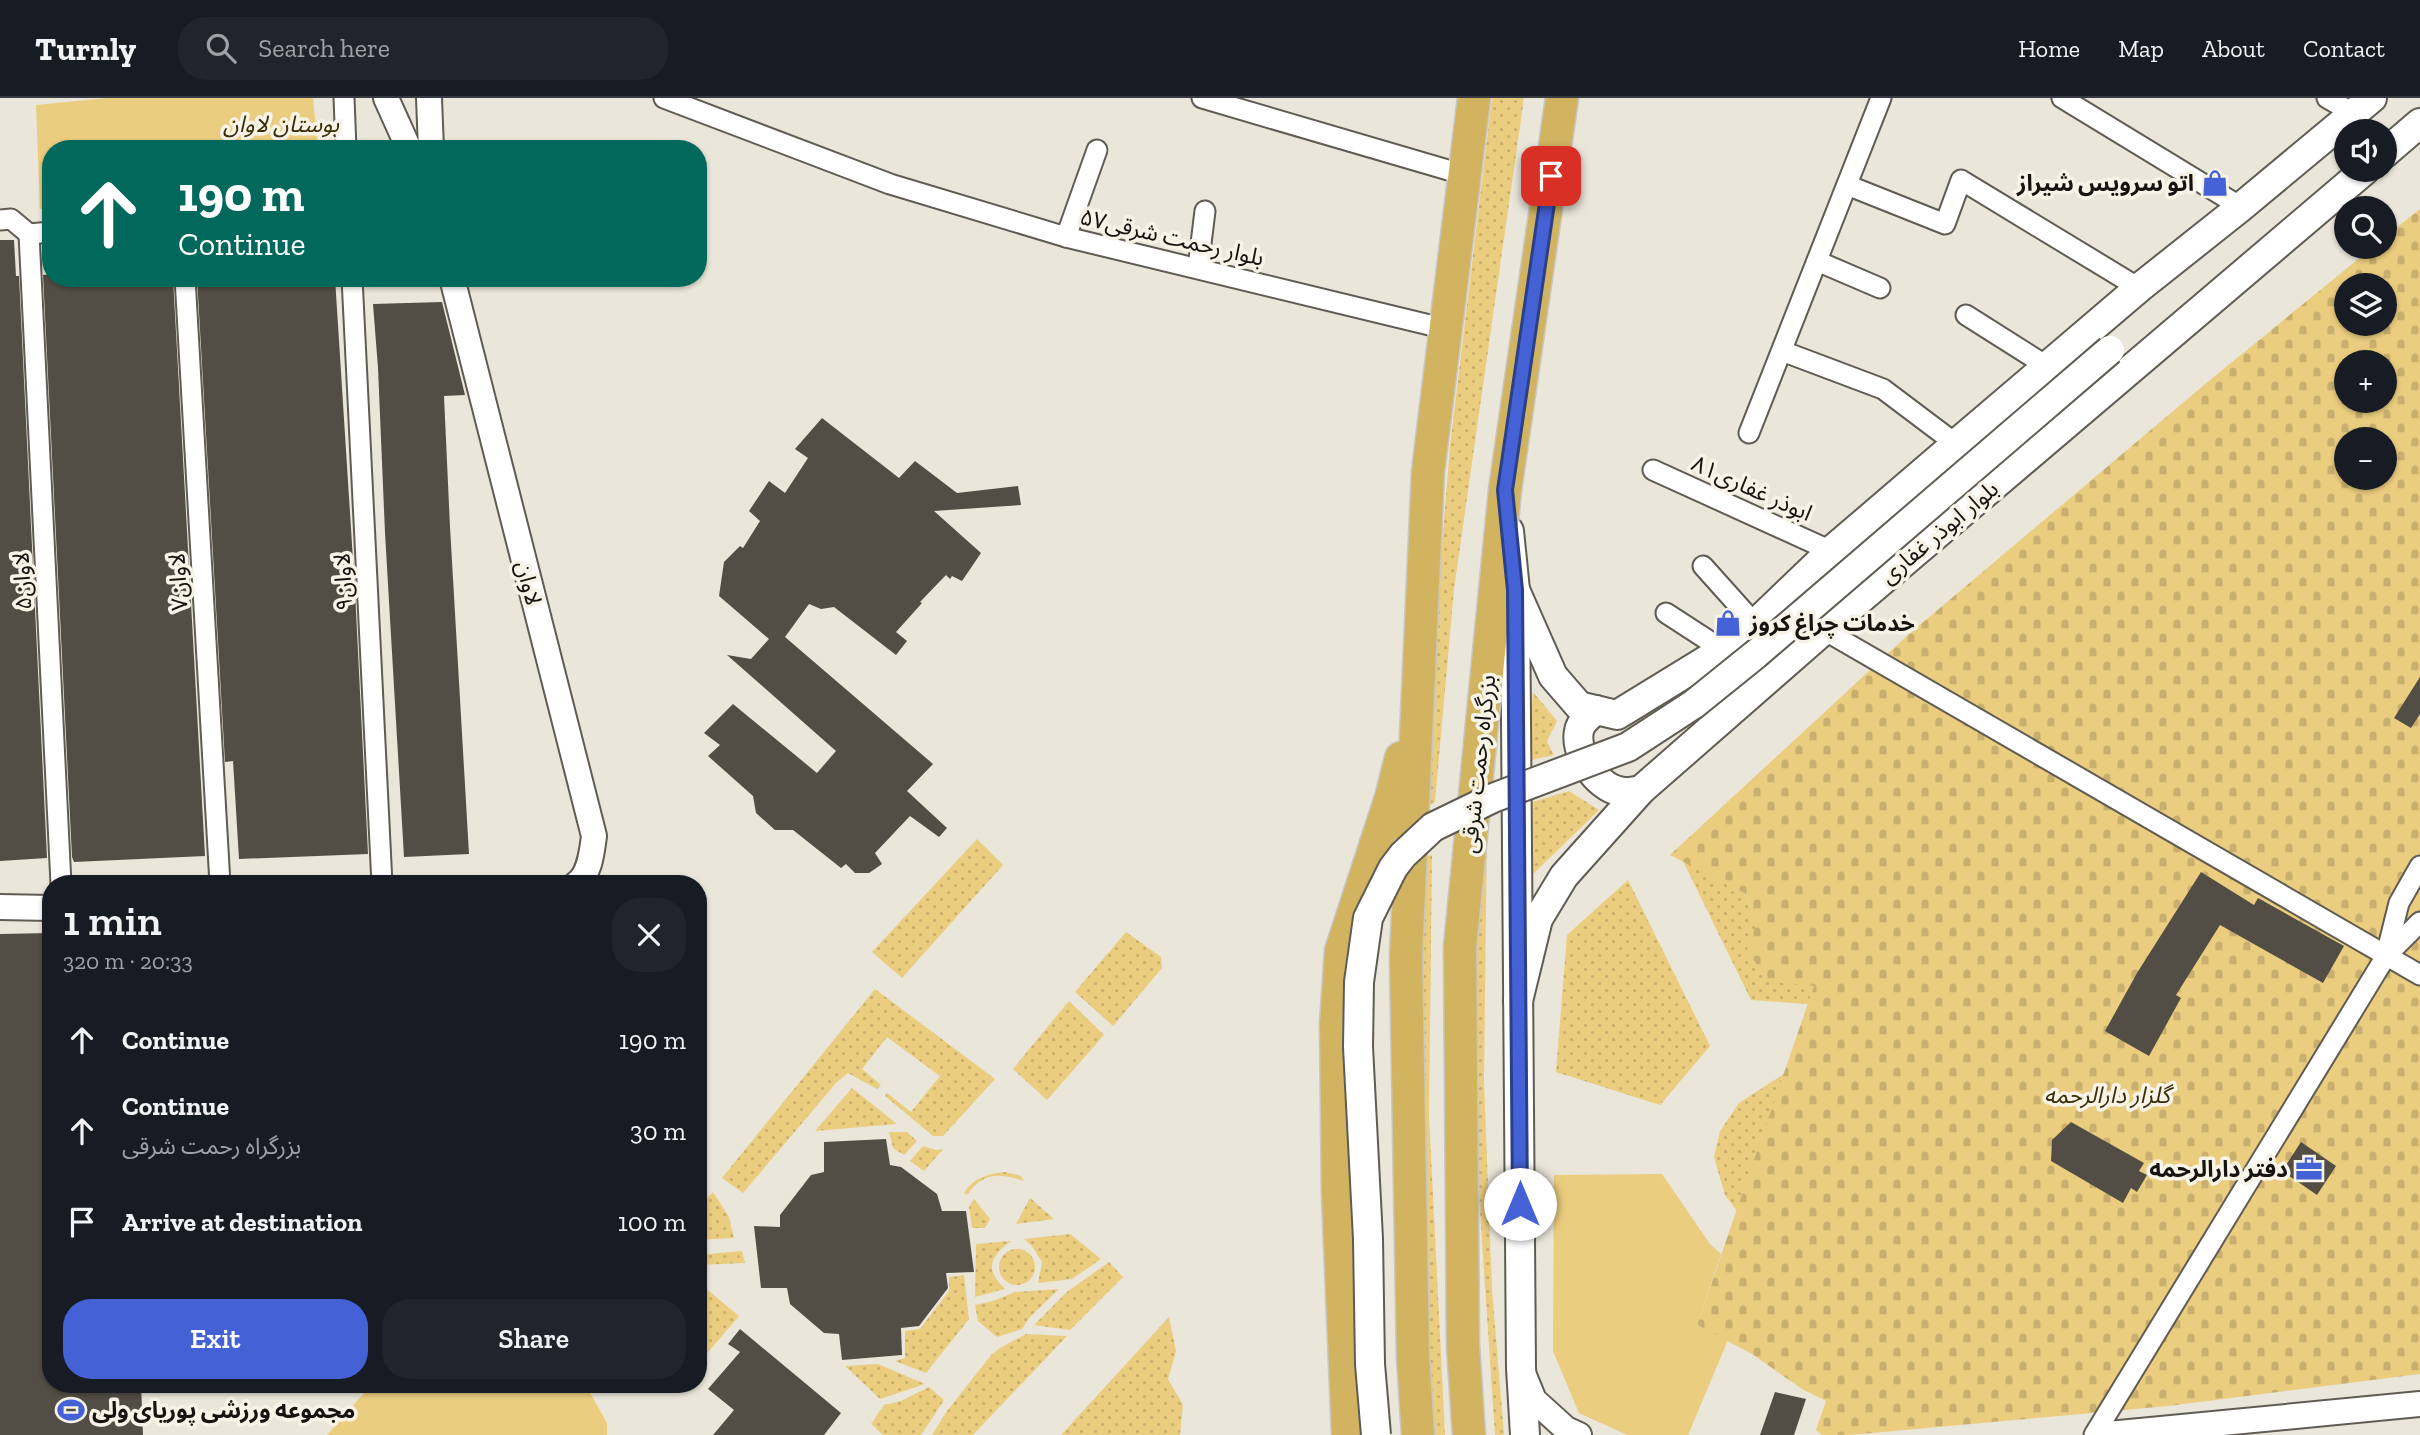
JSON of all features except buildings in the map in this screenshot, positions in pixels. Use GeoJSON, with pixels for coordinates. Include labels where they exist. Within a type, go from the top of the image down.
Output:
{"type":"FeatureCollection","features":[{"type":"Feature","properties":{"kind":"highway"},"geometry":{"type":"LineString","coordinates":[[1418,1435],[1413,1357],[1406,957],[1428,472],[1474,98]]}},
{"type":"Feature","properties":{"kind":"highway","name":"بزرگراه رحمت شرقی"},"geometry":{"type":"LineString","coordinates":[[1469,1435],[1463,1346],[1460,947],[1505,490],[1562,98]]}},
{"type":"Feature","properties":{"kind":"highway"},"geometry":{"type":"LineString","coordinates":[[1348,1435],[1338,1181],[1336,1024],[1341,951],[1391,798],[1418,695]]}},
{"type":"Feature","properties":{"kind":"main road"},"geometry":{"type":"LineString","coordinates":[[1515,590],[1553,676],[1579,706],[1617,715],[1723,650],[1755,624],[1831,551],[1956,444],[2135,292],[2362,106]]}},
{"type":"Feature","properties":{"kind":"main road"},"geometry":{"type":"LineString","coordinates":[[2397,143],[2420,124]]}},
{"type":"Feature","properties":{"kind":"main road","name":"بلوار ابوذر غفاری"},"geometry":{"type":"LineString","coordinates":[[1518,1001],[1538,919],[1564,876],[1641,790],[1824,630],[2351,182]]}},
{"type":"Feature","properties":{"kind":"main road"},"geometry":{"type":"LineString","coordinates":[[1376,1435],[1370,1364],[1368,1239],[1358,1047],[1359,982],[1368,918],[1393,868],[1433,827],[1493,798],[1628,747],[1694,704],[1756,654],[2110,350],[2135,292]]}},
{"type":"Feature","properties":{"kind":"main road"},"geometry":{"type":"LineString","coordinates":[[1505,490],[1515,590],[1521,1368],[1525,1435]]}},
{"type":"Feature","properties":{"kind":"main road"},"geometry":{"type":"LineString","coordinates":[[1596,710],[1585,719],[1578,732],[1586,764],[1595,778],[1616,791],[1641,790]]}},
{"type":"Feature","properties":{"kind":"street"},"geometry":{"type":"LineString","coordinates":[[344,98],[346,140]]}},
{"type":"Feature","properties":{"kind":"street"},"geometry":{"type":"LineString","coordinates":[[386,98],[405,140]]}},
{"type":"Feature","properties":{"kind":"street"},"geometry":{"type":"LineString","coordinates":[[429,98],[431,140]]}},
{"type":"Feature","properties":{"kind":"street","name":"۵۷بلوار رحمت شرقی"},"geometry":{"type":"LineString","coordinates":[[664,98],[890,184],[1066,237],[1446,328]]}},
{"type":"Feature","properties":{"kind":"street"},"geometry":{"type":"LineString","coordinates":[[1202,98],[1465,175]]}},
{"type":"Feature","properties":{"kind":"street"},"geometry":{"type":"LineString","coordinates":[[1749,433],[1881,98]]}},
{"type":"Feature","properties":{"kind":"street"},"geometry":{"type":"LineString","coordinates":[[2062,98],[2241,207]]}},
{"type":"Feature","properties":{"kind":"street"},"geometry":{"type":"LineString","coordinates":[[2327,98],[2362,106]]}},
{"type":"Feature","properties":{"kind":"street"},"geometry":{"type":"LineString","coordinates":[[1066,237],[1097,150]]}},
{"type":"Feature","properties":{"kind":"street"},"geometry":{"type":"LineString","coordinates":[[1847,185],[1945,224],[1961,180],[2135,292]]}},
{"type":"Feature","properties":{"kind":"street"},"geometry":{"type":"LineString","coordinates":[[1198,268],[1205,211]]}},
{"type":"Feature","properties":{"kind":"street"},"geometry":{"type":"LineString","coordinates":[[0,220],[11,219],[29,234],[42,233]]}},
{"type":"Feature","properties":{"kind":"street","name":"۵لاوان"},"geometry":{"type":"LineString","coordinates":[[29,234],[61,875]]}},
{"type":"Feature","properties":{"kind":"street"},"geometry":{"type":"LineString","coordinates":[[1817,261],[1880,288]]}},
{"type":"Feature","properties":{"kind":"street","name":"۷لاوان"},"geometry":{"type":"LineString","coordinates":[[186,287],[219,875]]}},
{"type":"Feature","properties":{"kind":"street","name":"۹لاوان"},"geometry":{"type":"LineString","coordinates":[[352,287],[382,875]]}},
{"type":"Feature","properties":{"kind":"street","name":"لاوان"},"geometry":{"type":"LineString","coordinates":[[454,287],[594,836],[592,856],[583,875]]}},
{"type":"Feature","properties":{"kind":"street"},"geometry":{"type":"LineString","coordinates":[[1966,315],[2048,367]]}},
{"type":"Feature","properties":{"kind":"street"},"geometry":{"type":"LineString","coordinates":[[1782,351],[1883,389],[1956,444]]}},
{"type":"Feature","properties":{"kind":"street","name":"۸۱ابوذر غفاری"},"geometry":{"type":"LineString","coordinates":[[1653,470],[1831,551]]}},
{"type":"Feature","properties":{"kind":"street"},"geometry":{"type":"LineString","coordinates":[[1703,566],[1755,624]]}},
{"type":"Feature","properties":{"kind":"street"},"geometry":{"type":"LineString","coordinates":[[1666,613],[1723,650]]}},
{"type":"Feature","properties":{"kind":"street"},"geometry":{"type":"LineString","coordinates":[[1824,630],[2420,975]]}},
{"type":"Feature","properties":{"kind":"street"},"geometry":{"type":"LineString","coordinates":[[2386,956],[2399,902],[2420,866]]}},
{"type":"Feature","properties":{"kind":"street"},"geometry":{"type":"LineString","coordinates":[[0,907],[42,908]]}},
{"type":"Feature","properties":{"kind":"street"},"geometry":{"type":"LineString","coordinates":[[2096,1435],[2386,956],[2420,922]]}},
{"type":"Feature","properties":{"kind":"street"},"geometry":{"type":"LineString","coordinates":[[1521,1368],[1534,1400],[1566,1429],[1579,1435]]}},
{"type":"Feature","properties":{"kind":"street"},"geometry":{"type":"LineString","coordinates":[[2096,1435],[2420,1404]]}},
{"type":"Feature","properties":{"kind":"green space","name":"بوستان لاوان"},"geometry":{"type":"Polygon","coordinates":[[[107,98],[313,98],[317,140],[42,140],[40,209],[36,105],[107,98]]]}},
{"type":"Feature","properties":{"kind":"green space"},"geometry":{"type":"Polygon","coordinates":[[[1492,98],[1524,98],[1454,589],[1435,802],[1420,812],[1450,446],[1492,98]]]}},
{"type":"Feature","properties":{"kind":"green space","name":"گلزار دارالرحمه"},"geometry":{"type":"Polygon","coordinates":[[[2420,209],[2420,1374],[2168,1406],[1850,1435],[1822,1435],[1816,1430],[1826,1401],[1802,1389],[1752,1354],[1697,1325],[1814,986],[1768,982],[1747,949],[1756,924],[1746,894],[1670,855],[1908,635],[2334,279],[2334,336],[2397,336],[2397,273],[2341,273],[2358,259],[2397,259],[2397,227],[2420,209]]]}},
{"type":"Feature","properties":{"kind":"green space"},"geometry":{"type":"Polygon","coordinates":[[[1533,692],[1557,721],[1547,741],[1554,755],[1527,761],[1533,692]]]}},
{"type":"Feature","properties":{"kind":"green space"},"geometry":{"type":"Polygon","coordinates":[[[1569,791],[1599,810],[1529,878],[1529,803],[1569,791]]]}},
{"type":"Feature","properties":{"kind":"green space"},"geometry":{"type":"Polygon","coordinates":[[[1487,824],[1484,1083],[1492,1289],[1504,1435],[1495,1435],[1476,1152],[1477,885],[1487,824]]]}},
{"type":"Feature","properties":{"kind":"green space"},"geometry":{"type":"Polygon","coordinates":[[[977,839],[1003,865],[902,978],[872,952],[977,839]]]}},
{"type":"Feature","properties":{"kind":"green space"},"geometry":{"type":"Polygon","coordinates":[[[1432,855],[1429,1116],[1445,1435],[1431,1435],[1416,1064],[1420,858],[1432,855]]]}},
{"type":"Feature","properties":{"kind":"green space"},"geometry":{"type":"Polygon","coordinates":[[[1683,861],[1746,894],[1756,924],[1792,983],[1814,986],[1808,1004],[1751,1000],[1683,861]]]}},
{"type":"Feature","properties":{"kind":"green space"},"geometry":{"type":"Polygon","coordinates":[[[1628,880],[1710,1046],[1660,1105],[1556,1072],[1567,935],[1628,880]]]}},
{"type":"Feature","properties":{"kind":"green space"},"geometry":{"type":"Polygon","coordinates":[[[1126,932],[1161,957],[1162,968],[1113,1026],[1075,992],[1126,932]]]}},
{"type":"Feature","properties":{"kind":"green space"},"geometry":{"type":"Polygon","coordinates":[[[875,989],[995,1079],[943,1136],[933,1136],[885,1096],[887,1093],[911,1112],[940,1076],[887,1037],[862,1069],[881,1085],[877,1089],[848,1073],[836,1083],[743,1193],[722,1178],[875,989]]]}},
{"type":"Feature","properties":{"kind":"green space"},"geometry":{"type":"Polygon","coordinates":[[[1069,1001],[1104,1035],[1047,1100],[1013,1069],[1069,1001]]]}},
{"type":"Feature","properties":{"kind":"green space"},"geometry":{"type":"Polygon","coordinates":[[[1784,1074],[1737,1211],[1725,1195],[1714,1157],[1720,1131],[1739,1103],[1784,1074]]]}},
{"type":"Feature","properties":{"kind":"green space"},"geometry":{"type":"Polygon","coordinates":[[[852,1088],[897,1124],[815,1131],[852,1088]]]}},
{"type":"Feature","properties":{"kind":"green space"},"geometry":{"type":"Polygon","coordinates":[[[889,1132],[907,1132],[917,1141],[904,1155],[893,1148],[889,1132]]]}},
{"type":"Feature","properties":{"kind":"green space"},"geometry":{"type":"Polygon","coordinates":[[[923,1146],[943,1149],[924,1171],[910,1161],[923,1146]]]}},
{"type":"Feature","properties":{"kind":"green space"},"geometry":{"type":"Polygon","coordinates":[[[1005,1172],[1021,1176],[1024,1181],[992,1176],[979,1182],[967,1195],[964,1193],[972,1183],[982,1177],[1005,1172]]]}},
{"type":"Feature","properties":{"kind":"green space"},"geometry":{"type":"Polygon","coordinates":[[[1662,1174],[1710,1244],[1721,1254],[1697,1325],[1728,1340],[1688,1435],[1627,1435],[1579,1413],[1553,1351],[1554,1175],[1662,1174]]]}},
{"type":"Feature","properties":{"kind":"green space"},"geometry":{"type":"Polygon","coordinates":[[[713,1192],[729,1217],[734,1238],[707,1240],[707,1198],[713,1192]]]}},
{"type":"Feature","properties":{"kind":"green space"},"geometry":{"type":"Polygon","coordinates":[[[1030,1198],[1054,1219],[1016,1224],[1030,1198]]]}},
{"type":"Feature","properties":{"kind":"green space"},"geometry":{"type":"Polygon","coordinates":[[[974,1199],[990,1219],[985,1228],[972,1228],[969,1207],[974,1199]]]}},
{"type":"Feature","properties":{"kind":"green space"},"geometry":{"type":"Polygon","coordinates":[[[1070,1234],[1101,1259],[1072,1279],[1038,1283],[1042,1262],[1024,1239],[1070,1234]]]}},
{"type":"Feature","properties":{"kind":"green space"},"geometry":{"type":"Polygon","coordinates":[[[1011,1241],[998,1252],[992,1264],[994,1275],[1005,1289],[975,1297],[976,1244],[1011,1241]]]}},
{"type":"Feature","properties":{"kind":"green space"},"geometry":{"type":"Polygon","coordinates":[[[1017,1249],[1030,1254],[1035,1267],[1030,1280],[1017,1285],[1004,1280],[999,1267],[1004,1254],[1017,1249]]]}},
{"type":"Feature","properties":{"kind":"green space"},"geometry":{"type":"Polygon","coordinates":[[[742,1251],[745,1263],[707,1265],[707,1254],[742,1251]]]}},
{"type":"Feature","properties":{"kind":"green space"},"geometry":{"type":"Polygon","coordinates":[[[1109,1262],[1123,1277],[1070,1330],[1034,1325],[1067,1292],[1109,1262]]]}},
{"type":"Feature","properties":{"kind":"green space"},"geometry":{"type":"Polygon","coordinates":[[[964,1275],[969,1319],[926,1373],[895,1361],[905,1358],[905,1331],[920,1329],[949,1291],[949,1277],[964,1275]]]}},
{"type":"Feature","properties":{"kind":"green space"},"geometry":{"type":"Polygon","coordinates":[[[707,1289],[739,1316],[707,1353],[707,1289]]]}},
{"type":"Feature","properties":{"kind":"green space"},"geometry":{"type":"Polygon","coordinates":[[[1059,1289],[1030,1317],[1022,1329],[997,1337],[978,1321],[975,1305],[1015,1292],[1059,1289]]]}},
{"type":"Feature","properties":{"kind":"green space"},"geometry":{"type":"Polygon","coordinates":[[[1169,1317],[1176,1351],[1168,1379],[1183,1405],[1180,1435],[1061,1435],[1169,1317]]]}},
{"type":"Feature","properties":{"kind":"green space"},"geometry":{"type":"Polygon","coordinates":[[[1026,1334],[1067,1336],[973,1435],[932,1435],[947,1411],[992,1354],[1026,1334]]]}},
{"type":"Feature","properties":{"kind":"green space"},"geometry":{"type":"Polygon","coordinates":[[[878,1364],[925,1384],[880,1399],[845,1366],[878,1364]]]}},
{"type":"Feature","properties":{"kind":"green space"},"geometry":{"type":"Polygon","coordinates":[[[929,1387],[944,1400],[921,1435],[883,1435],[871,1424],[884,1405],[901,1401],[929,1387]]]}},
{"type":"Feature","properties":{"kind":"green space"},"geometry":{"type":"Polygon","coordinates":[[[364,1393],[590,1393],[607,1423],[607,1435],[327,1435],[364,1393]]]}},
{"type":"Feature","properties":{"kind":"place","name":"اتو سرویس شیراز"},"geometry":{"type":"Point","coordinates":[2215,183]}},
{"type":"Feature","properties":{"kind":"place","name":"خدمات چراغ کروز"},"geometry":{"type":"Point","coordinates":[1728,623]}},
{"type":"Feature","properties":{"kind":"place","name":"دفتر دارالرحمه"},"geometry":{"type":"Point","coordinates":[2309,1169]}},
{"type":"Feature","properties":{"kind":"place","name":"مجموعه ورزشی پوریای ولی"},"geometry":{"type":"Point","coordinates":[71,1410]}},
{"type":"Feature","properties":{"kind":"route"},"geometry":{"type":"LineString","coordinates":[[1520,1204],[1515,590],[1505,490],[1551,176]]}}]}
